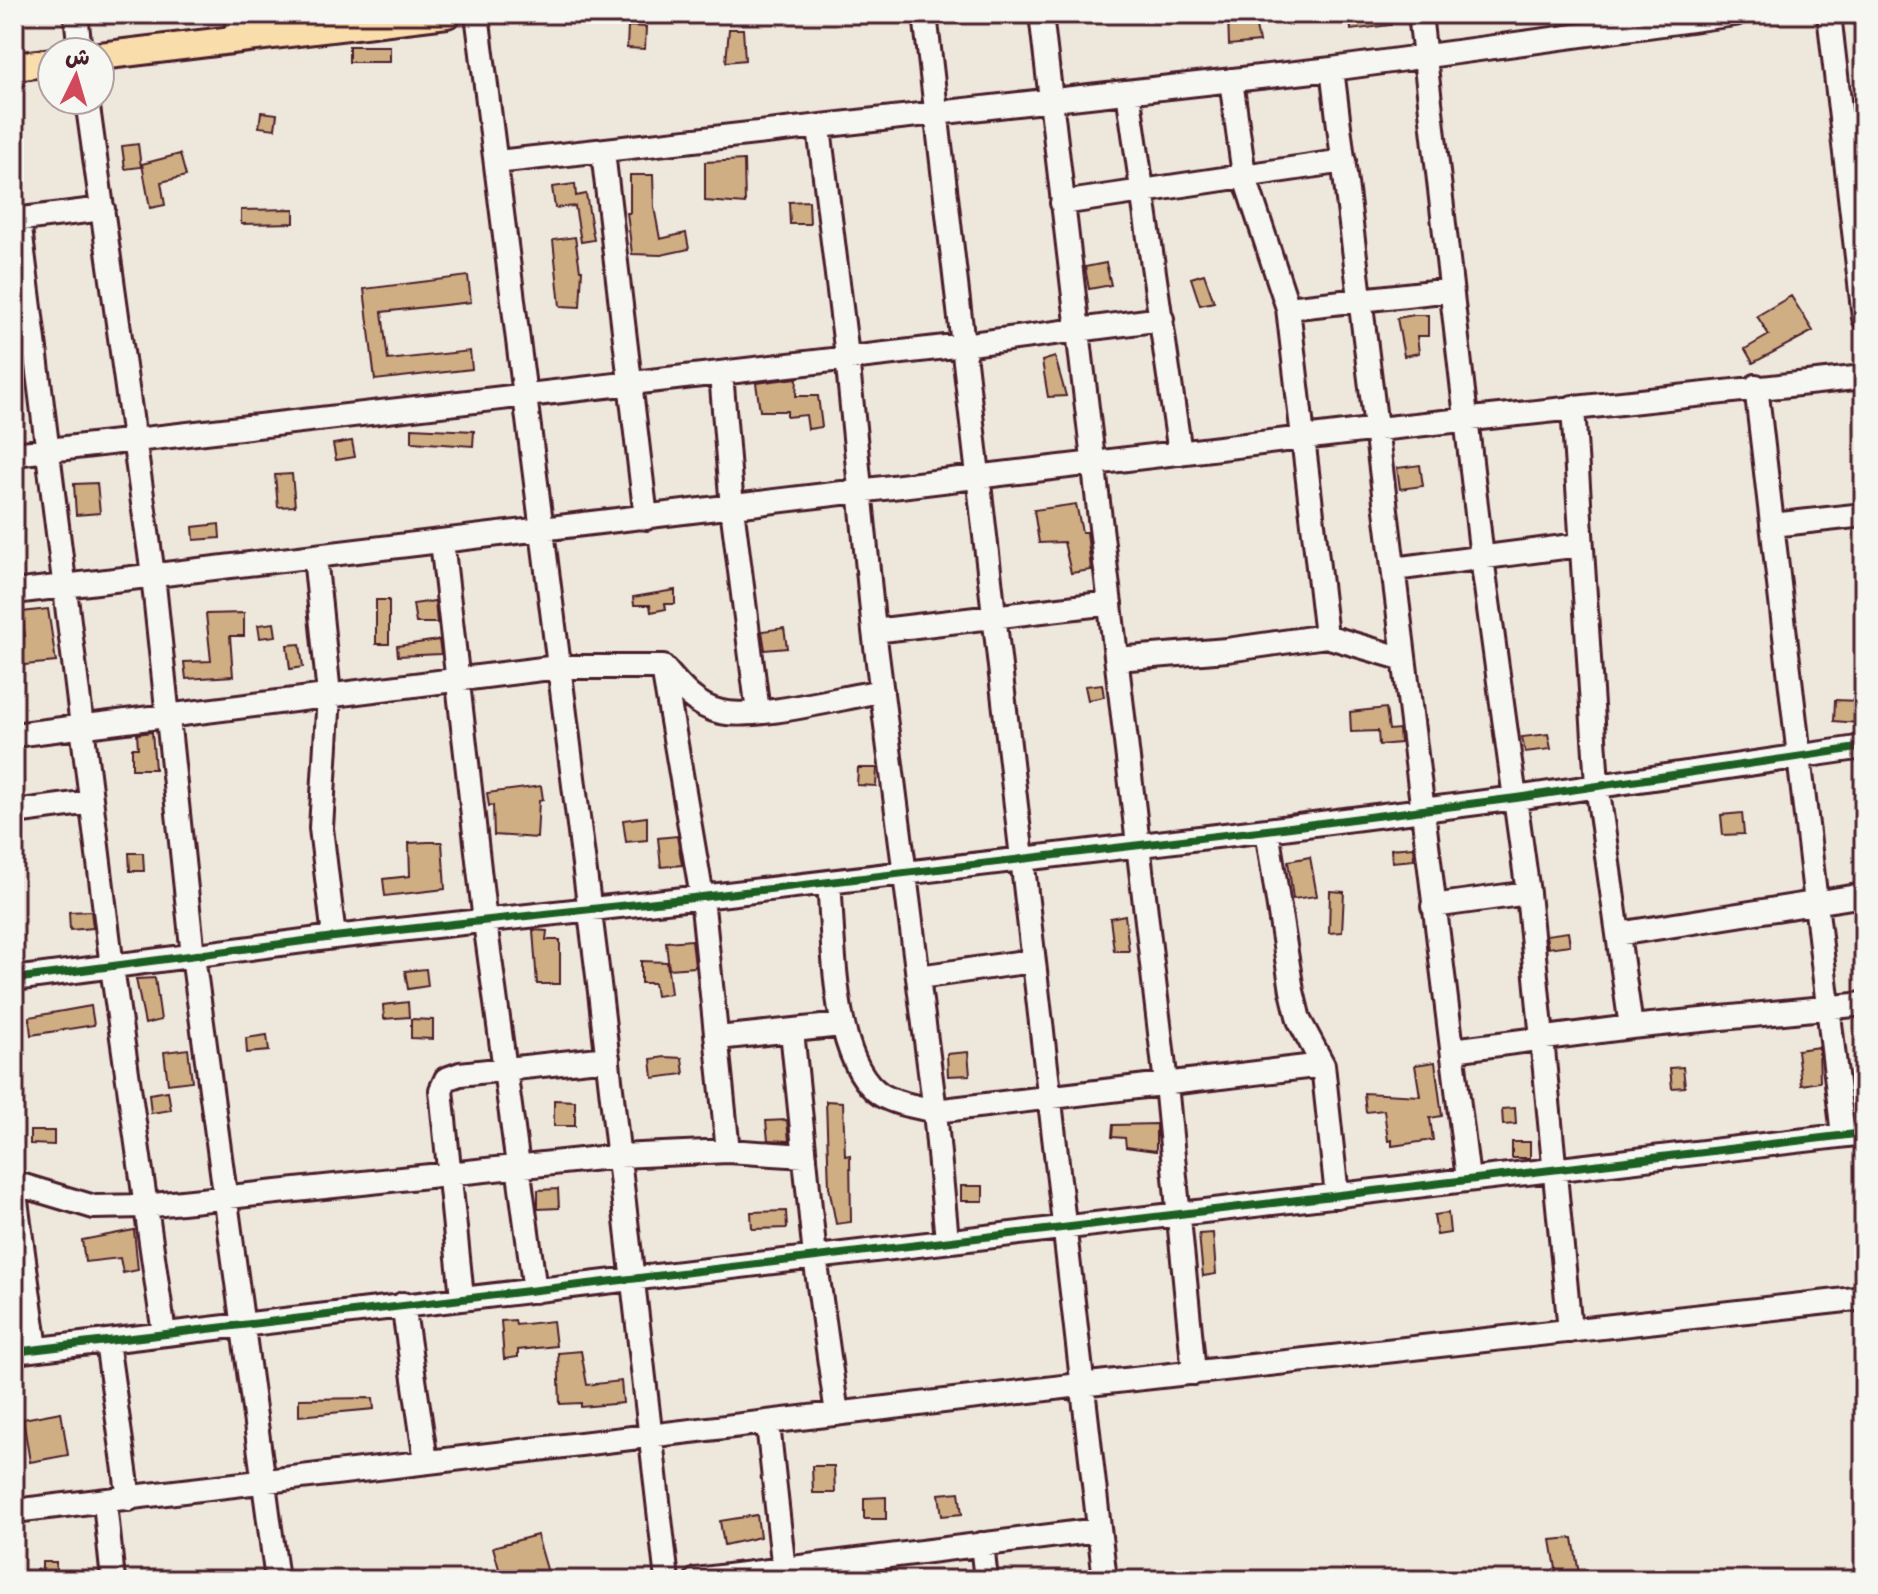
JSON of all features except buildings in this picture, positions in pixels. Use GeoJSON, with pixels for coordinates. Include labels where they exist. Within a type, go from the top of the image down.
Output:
{"type":"FeatureCollection","features":[{"type":"Feature","properties":{"kind":"main road"},"geometry":{"type":"LineString","coordinates":[[116,53],[237,27],[447,14]]}},
{"type":"Feature","properties":{"kind":"main road"},"geometry":{"type":"LineString","coordinates":[[14,67],[36,64]]}},
{"type":"Feature","properties":{"kind":"street"},"geometry":{"type":"LineString","coordinates":[[76,14],[78,36]]}},
{"type":"Feature","properties":{"kind":"street"},"geometry":{"type":"LineString","coordinates":[[477,14],[608,1058],[667,1580]]}},
{"type":"Feature","properties":{"kind":"street"},"geometry":{"type":"LineString","coordinates":[[925,14],[1047,1098],[1105,1580]]}},
{"type":"Feature","properties":{"kind":"street"},"geometry":{"type":"LineString","coordinates":[[1041,14],[1166,1084],[1194,1373]]}},
{"type":"Feature","properties":{"kind":"street"},"geometry":{"type":"LineString","coordinates":[[1420,14],[1482,558],[1528,893],[1570,1331]]}},
{"type":"Feature","properties":{"kind":"street"},"geometry":{"type":"LineString","coordinates":[[497,162],[1332,69],[1735,14]]}},
{"type":"Feature","properties":{"kind":"street"},"geometry":{"type":"LineString","coordinates":[[1829,14],[1859,238],[1864,318]]}},
{"type":"Feature","properties":{"kind":"street"},"geometry":{"type":"LineString","coordinates":[[1332,69],[1468,1179]]}},
{"type":"Feature","properties":{"kind":"street"},"geometry":{"type":"LineString","coordinates":[[1231,80],[1244,175],[1288,308],[1326,636]]}},
{"type":"Feature","properties":{"kind":"street"},"geometry":{"type":"LineString","coordinates":[[1128,92],[1180,453]]}},
{"type":"Feature","properties":{"kind":"street"},"geometry":{"type":"LineString","coordinates":[[89,116],[153,575],[193,956],[267,1482],[277,1580]]}},
{"type":"Feature","properties":{"kind":"street"},"geometry":{"type":"LineString","coordinates":[[819,128],[847,356],[874,631],[903,874],[919,977],[947,1240]]}},
{"type":"Feature","properties":{"kind":"street"},"geometry":{"type":"LineString","coordinates":[[603,152],[646,518]]}},
{"type":"Feature","properties":{"kind":"street"},"geometry":{"type":"LineString","coordinates":[[1062,203],[1344,161]]}},
{"type":"Feature","properties":{"kind":"street"},"geometry":{"type":"LineString","coordinates":[[103,209],[16,220],[48,449],[112,967],[164,1334]]}},
{"type":"Feature","properties":{"kind":"street"},"geometry":{"type":"LineString","coordinates":[[1288,308],[1451,290]]}},
{"type":"Feature","properties":{"kind":"street"},"geometry":{"type":"LineString","coordinates":[[14,454],[963,345],[1162,319]]}},
{"type":"Feature","properties":{"kind":"street"},"geometry":{"type":"LineString","coordinates":[[721,373],[732,508],[758,712]]}},
{"type":"Feature","properties":{"kind":"street"},"geometry":{"type":"LineString","coordinates":[[14,592],[732,508],[978,475],[1756,386],[1864,377]]}},
{"type":"Feature","properties":{"kind":"street"},"geometry":{"type":"LineString","coordinates":[[805,1156],[728,1151],[619,1156],[144,1206],[94,1207],[14,1185],[25,1350],[1853,1134],[1829,1008],[1815,901],[1756,386]]}},
{"type":"Feature","properties":{"kind":"street"},"geometry":{"type":"LineString","coordinates":[[1573,407],[1579,545],[1597,785],[1631,1027]]}},
{"type":"Feature","properties":{"kind":"street"},"geometry":{"type":"LineString","coordinates":[[1772,525],[1864,515]]}},
{"type":"Feature","properties":{"kind":"street"},"geometry":{"type":"LineString","coordinates":[[442,541],[485,922],[535,1291]]}},
{"type":"Feature","properties":{"kind":"street"},"geometry":{"type":"LineString","coordinates":[[1394,569],[1579,545]]}},
{"type":"Feature","properties":{"kind":"street"},"geometry":{"type":"LineString","coordinates":[[315,556],[329,695],[321,828],[334,937]]}},
{"type":"Feature","properties":{"kind":"street"},"geometry":{"type":"LineString","coordinates":[[874,631],[1110,603]]}},
{"type":"Feature","properties":{"kind":"street"},"geometry":{"type":"LineString","coordinates":[[1117,659],[1227,650],[1326,636],[1404,659]]}},
{"type":"Feature","properties":{"kind":"street"},"geometry":{"type":"LineString","coordinates":[[14,735],[558,667],[663,667]]}},
{"type":"Feature","properties":{"kind":"street"},"geometry":{"type":"LineString","coordinates":[[663,667],[687,696],[722,713],[758,712],[882,691]]}},
{"type":"Feature","properties":{"kind":"street"},"geometry":{"type":"LineString","coordinates":[[663,667],[702,897],[728,1151]]}},
{"type":"Feature","properties":{"kind":"street"},"geometry":{"type":"LineString","coordinates":[[14,979],[334,937],[589,911],[1267,830],[1516,798],[1864,747]]}},
{"type":"Feature","properties":{"kind":"street"},"geometry":{"type":"LineString","coordinates":[[14,812],[91,802]]}},
{"type":"Feature","properties":{"kind":"street"},"geometry":{"type":"LineString","coordinates":[[1267,830],[1296,1006],[1323,1065],[1337,1196]]}},
{"type":"Feature","properties":{"kind":"street"},"geometry":{"type":"LineString","coordinates":[[829,882],[841,1025],[865,1080],[879,1094],[935,1111],[1323,1065]]}},
{"type":"Feature","properties":{"kind":"street"},"geometry":{"type":"LineString","coordinates":[[1433,906],[1528,893]]}},
{"type":"Feature","properties":{"kind":"street"},"geometry":{"type":"LineString","coordinates":[[1618,934],[1864,895]]}},
{"type":"Feature","properties":{"kind":"street"},"geometry":{"type":"LineString","coordinates":[[919,977],[1032,961]]}},
{"type":"Feature","properties":{"kind":"street"},"geometry":{"type":"LineString","coordinates":[[1453,1050],[1631,1027],[1864,1004]]}},
{"type":"Feature","properties":{"kind":"street"},"geometry":{"type":"LineString","coordinates":[[718,1038],[841,1025]]}},
{"type":"Feature","properties":{"kind":"street"},"geometry":{"type":"LineString","coordinates":[[792,1031],[815,1257],[837,1414]]}},
{"type":"Feature","properties":{"kind":"street"},"geometry":{"type":"LineString","coordinates":[[462,1297],[441,1090],[446,1079],[460,1074],[608,1058]]}},
{"type":"Feature","properties":{"kind":"street"},"geometry":{"type":"LineString","coordinates":[[14,1511],[1080,1385],[1864,1298]]}},
{"type":"Feature","properties":{"kind":"street"},"geometry":{"type":"LineString","coordinates":[[403,1304],[426,1461]]}},
{"type":"Feature","properties":{"kind":"street"},"geometry":{"type":"LineString","coordinates":[[107,1342],[129,1499]]}},
{"type":"Feature","properties":{"kind":"street"},"geometry":{"type":"LineString","coordinates":[[768,1424],[784,1574]]}},
{"type":"Feature","properties":{"kind":"street"},"geometry":{"type":"LineString","coordinates":[[105,1502],[113,1580]]}},
{"type":"Feature","properties":{"kind":"street"},"geometry":{"type":"LineString","coordinates":[[696,1580],[784,1574],[1098,1530]]}},
{"type":"Feature","properties":{"kind":"street"},"geometry":{"type":"LineString","coordinates":[[982,1544],[986,1580]]}},
{"type":"Feature","properties":{"kind":"cycle path"},"geometry":{"type":"LineString","coordinates":[[14,979],[334,937],[1267,830],[1516,798],[1864,747]]}},
{"type":"Feature","properties":{"kind":"cycle path"},"geometry":{"type":"LineString","coordinates":[[14,1352],[1864,1133]]}}]}
